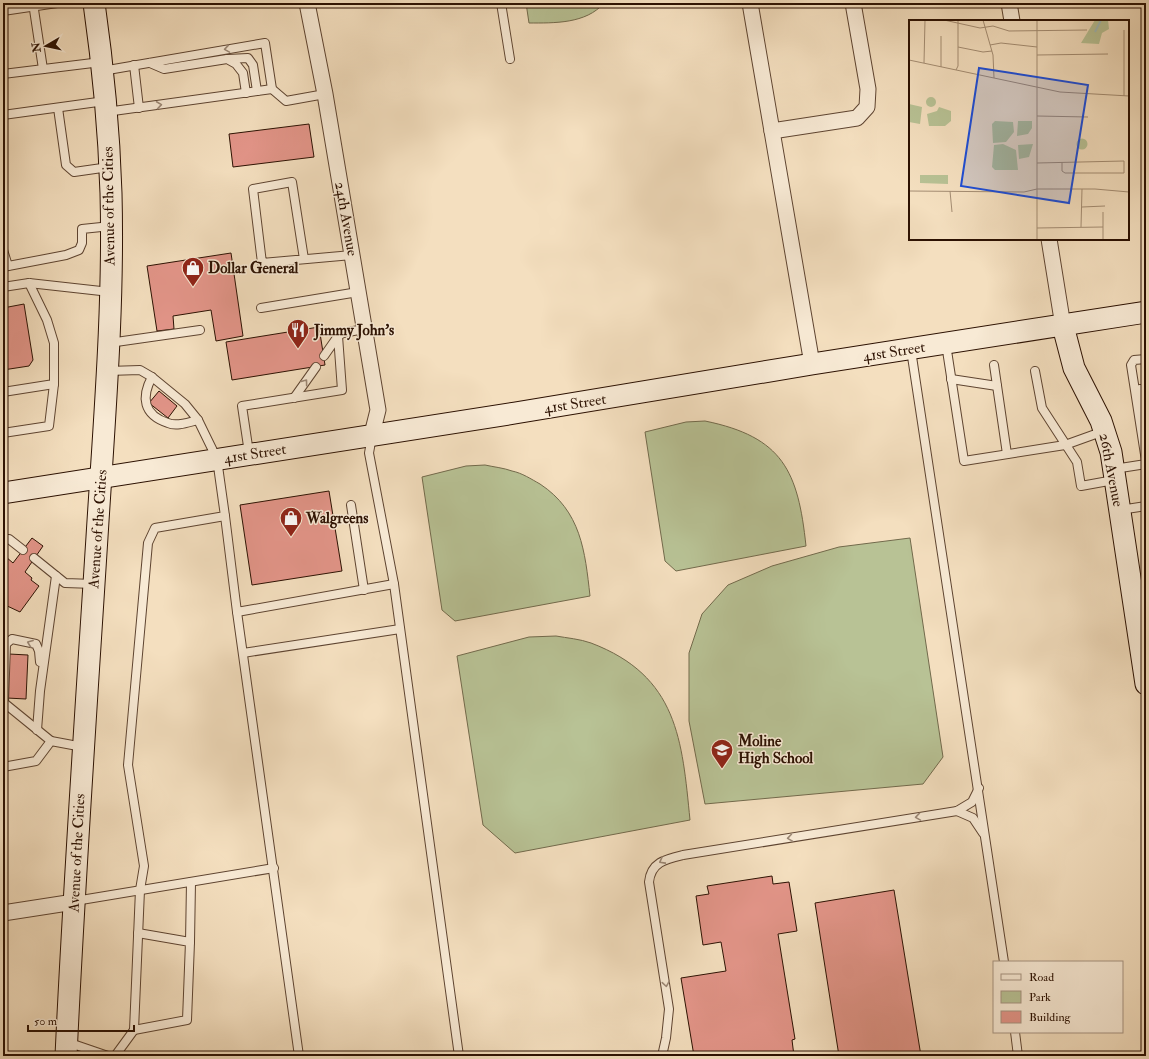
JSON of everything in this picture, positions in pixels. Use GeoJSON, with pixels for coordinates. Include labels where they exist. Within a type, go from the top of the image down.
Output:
{"type":"FeatureCollection","features":[{"type":"Feature","properties":{"kind":"street","name":"Avenue of the Cities"},"geometry":{"type":"LineString","coordinates":[[66,1049],[83,747],[101,476],[110,292],[111,226],[106,106],[94,3]]}},
{"type":"Feature","properties":{"kind":"street","name":"24th Avenue"},"geometry":{"type":"LineString","coordinates":[[307,3],[325,94],[378,410],[372,434]]}},
{"type":"Feature","properties":{"kind":"street"},"geometry":{"type":"LineString","coordinates":[[750,3],[812,364]]}},
{"type":"Feature","properties":{"kind":"street"},"geometry":{"type":"LineString","coordinates":[[772,131],[857,118],[867,107],[868,89],[853,3]]}},
{"type":"Feature","properties":{"kind":"street"},"geometry":{"type":"LineString","coordinates":[[1009,3],[1012,20]]}},
{"type":"Feature","properties":{"kind":"street","name":"26th Avenue"},"geometry":{"type":"LineString","coordinates":[[1049,240],[1063,326],[1074,368],[1104,431],[1111,452],[1146,677]]}},
{"type":"Feature","properties":{"kind":"street","name":"41st Street"},"geometry":{"type":"LineString","coordinates":[[3,493],[101,476],[515,413],[812,364],[1146,312]]}},
{"type":"Feature","properties":{"kind":"street"},"geometry":{"type":"LineString","coordinates":[[3,913],[74,902]]}},
{"type":"Feature","properties":{"kind":"lane"},"geometry":{"type":"LineString","coordinates":[[3,11],[33,5],[56,3]]}},
{"type":"Feature","properties":{"kind":"lane"},"geometry":{"type":"LineString","coordinates":[[501,3],[510,59]]}},
{"type":"Feature","properties":{"kind":"lane"},"geometry":{"type":"LineString","coordinates":[[33,5],[43,69]]}},
{"type":"Feature","properties":{"kind":"lane"},"geometry":{"type":"LineString","coordinates":[[3,74],[43,69],[134,66],[148,62],[265,43],[272,89],[286,101],[325,94]]}},
{"type":"Feature","properties":{"kind":"lane"},"geometry":{"type":"LineString","coordinates":[[148,62],[164,68],[226,59],[248,58],[253,65],[257,91]]}},
{"type":"Feature","properties":{"kind":"lane"},"geometry":{"type":"LineString","coordinates":[[226,59],[236,64],[243,73],[246,93]]}},
{"type":"Feature","properties":{"kind":"lane"},"geometry":{"type":"LineString","coordinates":[[134,66],[139,108]]}},
{"type":"Feature","properties":{"kind":"lane"},"geometry":{"type":"LineString","coordinates":[[3,115],[58,108],[106,106],[139,108],[272,89]]}},
{"type":"Feature","properties":{"kind":"lane"},"geometry":{"type":"LineString","coordinates":[[58,108],[66,165],[74,172],[109,168]]}},
{"type":"Feature","properties":{"kind":"lane"},"geometry":{"type":"LineString","coordinates":[[304,259],[292,182],[253,189],[262,263],[352,255]]}},
{"type":"Feature","properties":{"kind":"lane"},"geometry":{"type":"LineString","coordinates":[[3,250],[5,266],[66,255],[79,250],[82,243],[82,229],[111,226]]}},
{"type":"Feature","properties":{"kind":"lane"},"geometry":{"type":"LineString","coordinates":[[3,287],[29,283],[110,292]]}},
{"type":"Feature","properties":{"kind":"lane"},"geometry":{"type":"LineString","coordinates":[[3,433],[49,426],[54,384],[54,343],[47,320],[29,283]]}},
{"type":"Feature","properties":{"kind":"lane"},"geometry":{"type":"LineString","coordinates":[[261,308],[358,292]]}},
{"type":"Feature","properties":{"kind":"lane"},"geometry":{"type":"LineString","coordinates":[[324,356],[338,336],[343,333],[364,329]]}},
{"type":"Feature","properties":{"kind":"lane"},"geometry":{"type":"LineString","coordinates":[[108,343],[200,330]]}},
{"type":"Feature","properties":{"kind":"lane"},"geometry":{"type":"LineString","coordinates":[[249,454],[242,406],[342,390],[338,336]]}},
{"type":"Feature","properties":{"kind":"lane"},"geometry":{"type":"LineString","coordinates":[[946,344],[964,461],[1065,445],[1104,431]]}},
{"type":"Feature","properties":{"kind":"lane"},"geometry":{"type":"LineString","coordinates":[[911,349],[1004,961]]}},
{"type":"Feature","properties":{"kind":"lane"},"geometry":{"type":"LineString","coordinates":[[1145,359],[1137,368],[1146,424]]}},
{"type":"Feature","properties":{"kind":"lane"},"geometry":{"type":"LineString","coordinates":[[1145,359],[1134,360],[1131,365],[1146,461]]}},
{"type":"Feature","properties":{"kind":"lane"},"geometry":{"type":"LineString","coordinates":[[994,365],[1007,454]]}},
{"type":"Feature","properties":{"kind":"lane"},"geometry":{"type":"LineString","coordinates":[[294,398],[316,367]]}},
{"type":"Feature","properties":{"kind":"lane"},"geometry":{"type":"LineString","coordinates":[[106,371],[140,370],[152,377],[185,404],[198,420],[217,459],[299,1056]]}},
{"type":"Feature","properties":{"kind":"lane"},"geometry":{"type":"LineString","coordinates":[[1035,371],[1042,408],[1077,462],[1081,486],[1146,464]]}},
{"type":"Feature","properties":{"kind":"lane"},"geometry":{"type":"LineString","coordinates":[[152,377],[146,388],[144,398],[147,407],[155,416],[168,424],[183,424],[198,420]]}},
{"type":"Feature","properties":{"kind":"lane"},"geometry":{"type":"LineString","coordinates":[[952,379],[997,386]]}},
{"type":"Feature","properties":{"kind":"lane"},"geometry":{"type":"LineString","coordinates":[[3,392],[54,384]]}},
{"type":"Feature","properties":{"kind":"lane"},"geometry":{"type":"LineString","coordinates":[[372,434],[369,453],[394,584],[459,1056]]}},
{"type":"Feature","properties":{"kind":"lane"},"geometry":{"type":"LineString","coordinates":[[352,505],[364,590]]}},
{"type":"Feature","properties":{"kind":"lane"},"geometry":{"type":"LineString","coordinates":[[1120,510],[1146,506]]}},
{"type":"Feature","properties":{"kind":"lane"},"geometry":{"type":"LineString","coordinates":[[115,1056],[134,1030],[140,890],[144,866],[128,765],[148,543],[155,528],[225,516]]}},
{"type":"Feature","properties":{"kind":"lane"},"geometry":{"type":"LineString","coordinates":[[3,540],[9,539],[23,550]]}},
{"type":"Feature","properties":{"kind":"lane"},"geometry":{"type":"LineString","coordinates":[[34,558],[65,584],[94,584]]}},
{"type":"Feature","properties":{"kind":"lane"},"geometry":{"type":"LineString","coordinates":[[37,730],[40,691],[56,576]]}},
{"type":"Feature","properties":{"kind":"lane"},"geometry":{"type":"LineString","coordinates":[[237,612],[394,584]]}},
{"type":"Feature","properties":{"kind":"lane"},"geometry":{"type":"LineString","coordinates":[[243,653],[400,629]]}},
{"type":"Feature","properties":{"kind":"lane"},"geometry":{"type":"LineString","coordinates":[[40,691],[40,660],[36,644],[12,639],[6,644],[3,702],[51,741],[83,747]]}},
{"type":"Feature","properties":{"kind":"lane"},"geometry":{"type":"LineString","coordinates":[[3,767],[36,762],[51,741]]}},
{"type":"Feature","properties":{"kind":"lane"},"geometry":{"type":"LineString","coordinates":[[662,1056],[666,1038],[669,1009],[649,882],[652,869],[658,863],[664,859],[683,855],[957,811],[972,802],[978,788]]}},
{"type":"Feature","properties":{"kind":"lane"},"geometry":{"type":"LineString","coordinates":[[957,811],[973,818],[979,824],[986,839]]}},
{"type":"Feature","properties":{"kind":"lane"},"geometry":{"type":"LineString","coordinates":[[74,902],[274,868]]}},
{"type":"Feature","properties":{"kind":"lane"},"geometry":{"type":"LineString","coordinates":[[134,1030],[187,1020],[191,882]]}},
{"type":"Feature","properties":{"kind":"lane"},"geometry":{"type":"LineString","coordinates":[[138,933],[190,942]]}},
{"type":"Feature","properties":{"kind":"lane"},"geometry":{"type":"LineString","coordinates":[[1015,1033],[1018,1056]]}},
{"type":"Feature","properties":{"kind":"lane"},"geometry":{"type":"LineString","coordinates":[[66,1049],[108,1056]]}},
{"type":"Feature","properties":{"kind":"green space"},"geometry":{"type":"Polygon","coordinates":[[[526,3],[604,3],[597,10],[579,19],[559,22],[529,23],[526,3]]]}},
{"type":"Feature","properties":{"kind":"green space"},"geometry":{"type":"Polygon","coordinates":[[[705,421],[731,428],[753,437],[769,448],[782,461],[791,478],[798,497],[803,520],[806,546],[676,571],[665,561],[645,432],[686,422],[705,421]]]}},
{"type":"Feature","properties":{"kind":"green space"},"geometry":{"type":"Polygon","coordinates":[[[485,465],[509,470],[526,476],[540,484],[554,495],[564,507],[573,519],[583,548],[590,596],[455,621],[442,610],[422,477],[466,466],[485,465]]]}},
{"type":"Feature","properties":{"kind":"green space"},"geometry":{"type":"Polygon","coordinates":[[[910,538],[943,757],[923,784],[705,804],[689,721],[689,653],[702,614],[728,585],[772,566],[839,547],[910,538]]]}},
{"type":"Feature","properties":{"kind":"green space"},"geometry":{"type":"Polygon","coordinates":[[[556,636],[591,643],[620,657],[642,673],[658,692],[670,714],[678,738],[683,763],[690,820],[515,853],[483,825],[457,656],[529,637],[556,636]]]}},
{"type":"Feature","properties":{"kind":"building"},"geometry":{"type":"Polygon","coordinates":[[[3,31],[7,57],[3,58],[3,31]]]}},
{"type":"Feature","properties":{"kind":"building"},"geometry":{"type":"Polygon","coordinates":[[[309,124],[314,157],[233,167],[229,134],[309,124]]]}},
{"type":"Feature","properties":{"kind":"building","name":"Dollar General"},"geometry":{"type":"Polygon","coordinates":[[[231,253],[243,336],[216,341],[211,310],[173,316],[174,329],[157,331],[147,266],[231,253]]]}},
{"type":"Feature","properties":{"kind":"building"},"geometry":{"type":"Polygon","coordinates":[[[24,304],[33,360],[29,366],[3,370],[3,308],[24,304]]]}},
{"type":"Feature","properties":{"kind":"building"},"geometry":{"type":"Polygon","coordinates":[[[319,327],[325,365],[232,380],[226,342],[319,327]]]}},
{"type":"Feature","properties":{"kind":"building"},"geometry":{"type":"Polygon","coordinates":[[[159,391],[177,406],[168,418],[149,403],[159,391]]]}},
{"type":"Feature","properties":{"kind":"building","name":"Walgreens"},"geometry":{"type":"Polygon","coordinates":[[[329,491],[342,571],[252,585],[240,505],[329,491]]]}},
{"type":"Feature","properties":{"kind":"building"},"geometry":{"type":"Polygon","coordinates":[[[32,538],[43,546],[25,572],[32,578],[31,580],[39,586],[20,612],[3,604],[3,559],[6,557],[13,563],[32,538]]]}},
{"type":"Feature","properties":{"kind":"building"},"geometry":{"type":"Polygon","coordinates":[[[9,654],[28,655],[26,699],[7,698],[9,654]]]}},
{"type":"Feature","properties":{"kind":"building"},"geometry":{"type":"Polygon","coordinates":[[[772,876],[773,884],[789,882],[797,931],[778,934],[795,1039],[792,1040],[794,1056],[751,1056],[750,1052],[727,1056],[694,1056],[681,978],[726,971],[721,942],[703,945],[696,896],[709,894],[707,886],[772,876]]]}},
{"type":"Feature","properties":{"kind":"building"},"geometry":{"type":"Polygon","coordinates":[[[894,890],[921,1056],[839,1056],[815,903],[894,890]]]}},
{"type":"Feature","properties":{"kind":"place","name":"Dollar General"},"geometry":{"type":"Point","coordinates":[193,288]}},
{"type":"Feature","properties":{"kind":"place","name":"Jimmy John's"},"geometry":{"type":"Point","coordinates":[298,350]}},
{"type":"Feature","properties":{"kind":"place","name":"Walgreens"},"geometry":{"type":"Point","coordinates":[291,538]}},
{"type":"Feature","properties":{"kind":"place","name":"Moline High School"},"geometry":{"type":"Point","coordinates":[722,770]}}]}
